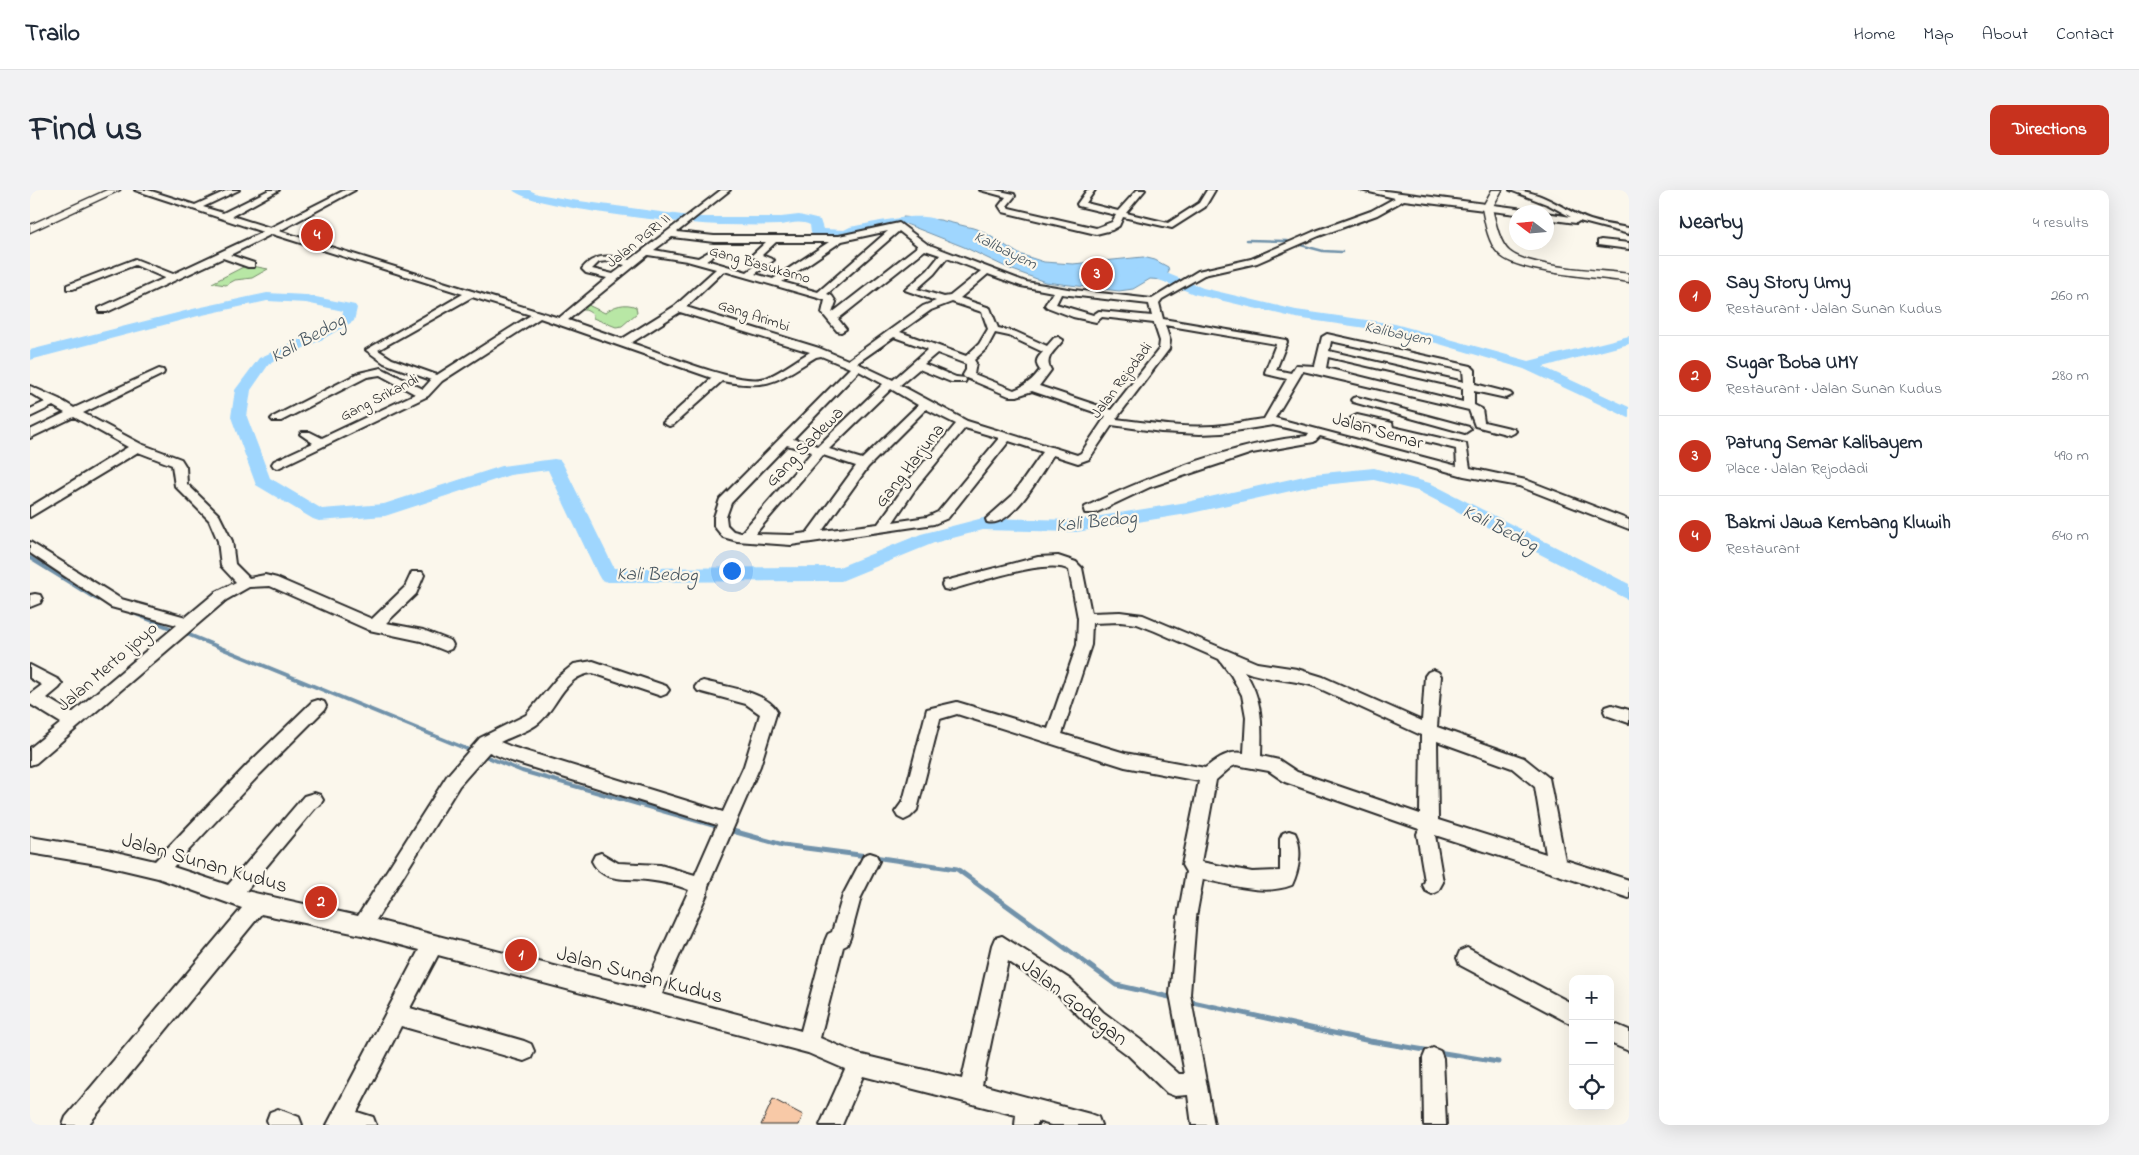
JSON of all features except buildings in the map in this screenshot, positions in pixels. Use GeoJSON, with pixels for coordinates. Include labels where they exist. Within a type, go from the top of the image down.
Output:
{"type":"FeatureCollection","features":[{"type":"Feature","properties":{"kind":"main road"},"geometry":{"type":"LineString","coordinates":[[30,225],[107,190]]}},
{"type":"Feature","properties":{"kind":"main road"},"geometry":{"type":"LineString","coordinates":[[30,229],[115,190]]}},
{"type":"Feature","properties":{"kind":"main road"},"geometry":{"type":"LineString","coordinates":[[1497,190],[1487,208],[1503,253],[1536,265],[1629,278]]}},
{"type":"Feature","properties":{"kind":"street"},"geometry":{"type":"LineString","coordinates":[[195,208],[235,190]]}},
{"type":"Feature","properties":{"kind":"street"},"geometry":{"type":"LineString","coordinates":[[225,216],[275,190]]}},
{"type":"Feature","properties":{"kind":"street"},"geometry":{"type":"LineString","coordinates":[[103,310],[273,231],[351,190]]}},
{"type":"Feature","properties":{"kind":"street"},"geometry":{"type":"LineString","coordinates":[[984,190],[998,191],[1012,196],[1003,206],[1006,210],[1096,231],[1114,226],[1121,213],[1141,190]]}},
{"type":"Feature","properties":{"kind":"street"},"geometry":{"type":"LineString","coordinates":[[1091,190],[1081,202],[1082,204],[1169,226],[1202,205],[1211,190]]}},
{"type":"Feature","properties":{"kind":"street"},"geometry":{"type":"LineString","coordinates":[[1365,190],[1403,197],[1509,210]]}},
{"type":"Feature","properties":{"kind":"street"},"geometry":{"type":"LineString","coordinates":[[1514,190],[1553,200],[1587,222]]}},
{"type":"Feature","properties":{"kind":"street"},"geometry":{"type":"LineString","coordinates":[[146,191],[195,208],[556,320],[720,377],[746,382],[763,382],[770,380],[813,354],[820,353]]}},
{"type":"Feature","properties":{"kind":"street","name":"Jalan PGRI II"},"geometry":{"type":"LineString","coordinates":[[556,320],[570,312],[616,277],[724,192]]}},
{"type":"Feature","properties":{"kind":"street"},"geometry":{"type":"LineString","coordinates":[[899,226],[911,238],[924,246],[1024,284],[1154,302],[1159,297],[1201,273],[1246,264],[1374,213],[1403,197]]}},
{"type":"Feature","properties":{"kind":"street"},"geometry":{"type":"LineString","coordinates":[[1554,217],[1629,231]]}},
{"type":"Feature","properties":{"kind":"street"},"geometry":{"type":"LineString","coordinates":[[669,234],[714,238],[839,239],[899,226]]}},
{"type":"Feature","properties":{"kind":"street"},"geometry":{"type":"LineString","coordinates":[[819,296],[899,226]]}},
{"type":"Feature","properties":{"kind":"street"},"geometry":{"type":"LineString","coordinates":[[756,256],[775,238]]}},
{"type":"Feature","properties":{"kind":"street"},"geometry":{"type":"LineString","coordinates":[[774,283],[839,239]]}},
{"type":"Feature","properties":{"kind":"street"},"geometry":{"type":"LineString","coordinates":[[1600,243],[1629,246]]}},
{"type":"Feature","properties":{"kind":"street"},"geometry":{"type":"LineString","coordinates":[[841,329],[831,319],[924,246]]}},
{"type":"Feature","properties":{"kind":"street","name":"Gang Basukarno"},"geometry":{"type":"LineString","coordinates":[[646,252],[688,258],[831,300],[827,313],[831,319]]}},
{"type":"Feature","properties":{"kind":"street"},"geometry":{"type":"LineString","coordinates":[[698,262],[714,252]]}},
{"type":"Feature","properties":{"kind":"street"},"geometry":{"type":"LineString","coordinates":[[745,252],[769,260],[748,275]]}},
{"type":"Feature","properties":{"kind":"street"},"geometry":{"type":"LineString","coordinates":[[946,253],[931,272],[910,290],[986,310],[994,330]]}},
{"type":"Feature","properties":{"kind":"street"},"geometry":{"type":"LineString","coordinates":[[222,255],[251,265]]}},
{"type":"Feature","properties":{"kind":"street"},"geometry":{"type":"LineString","coordinates":[[616,277],[589,271],[588,267],[602,258],[632,264]]}},
{"type":"Feature","properties":{"kind":"street"},"geometry":{"type":"LineString","coordinates":[[70,287],[135,262],[173,278]]}},
{"type":"Feature","properties":{"kind":"street"},"geometry":{"type":"LineString","coordinates":[[622,344],[679,308],[723,268]]}},
{"type":"Feature","properties":{"kind":"street"},"geometry":{"type":"LineString","coordinates":[[986,271],[948,299],[926,308],[853,365],[785,440],[725,502],[720,517],[721,526],[728,534],[791,540],[929,521],[943,515],[1005,438]]}},
{"type":"Feature","properties":{"kind":"street"},"geometry":{"type":"LineString","coordinates":[[122,288],[152,299]]}},
{"type":"Feature","properties":{"kind":"street"},"geometry":{"type":"LineString","coordinates":[[1058,290],[1050,305],[1077,315],[1096,319],[1099,314],[1158,320],[1282,342],[1270,372],[1294,377]]}},
{"type":"Feature","properties":{"kind":"street"},"geometry":{"type":"LineString","coordinates":[[438,379],[388,361],[370,350],[471,293]]}},
{"type":"Feature","properties":{"kind":"street","name":"Jalan Rejodadi"},"geometry":{"type":"LineString","coordinates":[[820,353],[853,365],[893,384],[925,404],[963,423],[1049,451],[1074,458],[1082,458],[1164,349],[1154,302]]}},
{"type":"Feature","properties":{"kind":"street","name":"Gang Arimbi"},"geometry":{"type":"LineString","coordinates":[[679,308],[748,328],[820,353]]}},
{"type":"Feature","properties":{"kind":"street","name":"Gang Srikandi"},"geometry":{"type":"LineString","coordinates":[[278,464],[320,442],[424,394],[438,379],[538,315]]}},
{"type":"Feature","properties":{"kind":"street"},"geometry":{"type":"LineString","coordinates":[[994,330],[1012,334],[1050,351]]}},
{"type":"Feature","properties":{"kind":"street"},"geometry":{"type":"LineString","coordinates":[[967,361],[983,346],[991,331],[994,330]]}},
{"type":"Feature","properties":{"kind":"street"},"geometry":{"type":"LineString","coordinates":[[894,333],[967,361],[971,366],[968,375],[1013,394],[1032,386],[1046,370],[1041,362],[1058,340]]}},
{"type":"Feature","properties":{"kind":"street"},"geometry":{"type":"LineString","coordinates":[[1320,370],[1327,337],[1468,368],[1470,386],[1468,406]]}},
{"type":"Feature","properties":{"kind":"street","name":"Gang Sadewa"},"geometry":{"type":"LineString","coordinates":[[745,536],[820,451],[893,384],[936,348]]}},
{"type":"Feature","properties":{"kind":"street"},"geometry":{"type":"LineString","coordinates":[[1382,450],[1396,389],[1402,352]]}},
{"type":"Feature","properties":{"kind":"street"},"geometry":{"type":"LineString","coordinates":[[1324,353],[1506,395]]}},
{"type":"Feature","properties":{"kind":"street"},"geometry":{"type":"LineString","coordinates":[[918,365],[955,380],[961,380]]}},
{"type":"Feature","properties":{"kind":"street"},"geometry":{"type":"LineString","coordinates":[[1268,421],[1300,367],[1320,370],[1468,406],[1476,409],[1480,425],[1510,431]]}},
{"type":"Feature","properties":{"kind":"street"},"geometry":{"type":"LineString","coordinates":[[277,419],[372,372],[380,371],[424,394]]}},
{"type":"Feature","properties":{"kind":"street"},"geometry":{"type":"LineString","coordinates":[[30,434],[73,411],[159,372]]}},
{"type":"Feature","properties":{"kind":"street"},"geometry":{"type":"LineString","coordinates":[[669,423],[720,377]]}},
{"type":"Feature","properties":{"kind":"street","name":"Jalan Semar"},"geometry":{"type":"LineString","coordinates":[[1032,386],[1111,418],[1139,425],[1223,430],[1268,421],[1282,422],[1464,472],[1530,485],[1629,525]]}},
{"type":"Feature","properties":{"kind":"street"},"geometry":{"type":"LineString","coordinates":[[30,389],[137,447],[179,464],[179,481],[181,486],[214,518],[225,541],[228,566],[246,583],[265,580],[272,581],[374,626],[423,636],[446,645]]}},
{"type":"Feature","properties":{"kind":"street"},"geometry":{"type":"LineString","coordinates":[[1357,400],[1465,429]]}},
{"type":"Feature","properties":{"kind":"street"},"geometry":{"type":"LineString","coordinates":[[30,414],[55,401]]}},
{"type":"Feature","properties":{"kind":"street"},"geometry":{"type":"LineString","coordinates":[[812,536],[864,464],[925,404]]}},
{"type":"Feature","properties":{"kind":"street"},"geometry":{"type":"LineString","coordinates":[[1357,418],[1460,446],[1463,449],[1464,472]]}},
{"type":"Feature","properties":{"kind":"street","name":"Gang Harjuna"},"geometry":{"type":"LineString","coordinates":[[882,528],[914,482],[963,423]]}},
{"type":"Feature","properties":{"kind":"street"},"geometry":{"type":"LineString","coordinates":[[1090,510],[1146,484],[1250,450],[1284,442],[1310,439],[1314,436],[1316,430]]}},
{"type":"Feature","properties":{"kind":"street"},"geometry":{"type":"LineString","coordinates":[[306,434],[320,442]]}},
{"type":"Feature","properties":{"kind":"street"},"geometry":{"type":"LineString","coordinates":[[785,440],[864,464]]}},
{"type":"Feature","properties":{"kind":"street"},"geometry":{"type":"LineString","coordinates":[[30,514],[137,447]]}},
{"type":"Feature","properties":{"kind":"street"},"geometry":{"type":"LineString","coordinates":[[992,519],[1005,513],[1031,480],[1049,451]]}},
{"type":"Feature","properties":{"kind":"street"},"geometry":{"type":"LineString","coordinates":[[30,546],[116,603],[182,628]]}},
{"type":"Feature","properties":{"kind":"street"},"geometry":{"type":"LineString","coordinates":[[950,585],[1018,566],[1050,561],[1065,562],[1071,565],[1078,573],[1085,618],[1084,645],[1053,737]]}},
{"type":"Feature","properties":{"kind":"street"},"geometry":{"type":"LineString","coordinates":[[374,626],[411,590],[417,575]]}},
{"type":"Feature","properties":{"kind":"street","name":"Jalan Merto Ijoyo"},"geometry":{"type":"LineString","coordinates":[[30,758],[221,596],[246,583]]}},
{"type":"Feature","properties":{"kind":"street"},"geometry":{"type":"LineString","coordinates":[[1085,618],[1112,616],[1138,619],[1264,672],[1297,675],[1318,681],[1429,732],[1518,763],[1543,783],[1557,866]]}},
{"type":"Feature","properties":{"kind":"street"},"geometry":{"type":"LineString","coordinates":[[1224,655],[1243,679],[1252,700],[1254,727],[1252,762]]}},
{"type":"Feature","properties":{"kind":"street"},"geometry":{"type":"LineString","coordinates":[[362,926],[453,781],[482,747],[495,737],[532,720],[563,681],[579,668],[593,667],[660,690]]}},
{"type":"Feature","properties":{"kind":"street"},"geometry":{"type":"LineString","coordinates":[[30,671],[54,684],[35,699],[73,722]]}},
{"type":"Feature","properties":{"kind":"street"},"geometry":{"type":"LineString","coordinates":[[1432,885],[1434,882],[1426,834],[1429,826],[1429,732],[1433,676]]}},
{"type":"Feature","properties":{"kind":"street"},"geometry":{"type":"LineString","coordinates":[[648,1000],[698,894],[698,886],[752,766],[769,711],[750,699],[703,687]]}},
{"type":"Feature","properties":{"kind":"street"},"geometry":{"type":"LineString","coordinates":[[158,870],[254,769],[318,706]]}},
{"type":"Feature","properties":{"kind":"street"},"geometry":{"type":"LineString","coordinates":[[904,812],[911,805],[932,714],[957,708],[1125,760],[1208,776]]}},
{"type":"Feature","properties":{"kind":"street"},"geometry":{"type":"LineString","coordinates":[[1612,711],[1629,717]]}},
{"type":"Feature","properties":{"kind":"street"},"geometry":{"type":"LineString","coordinates":[[482,747],[508,753],[728,821]]}},
{"type":"Feature","properties":{"kind":"street"},"geometry":{"type":"LineString","coordinates":[[1289,840],[1290,868],[1286,879],[1274,882],[1256,881],[1196,869],[1191,865],[1208,776],[1225,762],[1236,758],[1273,765],[1291,777],[1429,826],[1629,889]]}},
{"type":"Feature","properties":{"kind":"street"},"geometry":{"type":"LineString","coordinates":[[232,894],[310,801],[314,800]]}},
{"type":"Feature","properties":{"kind":"street","name":"Jalan Sunan Kudus"},"geometry":{"type":"LineString","coordinates":[[30,845],[103,857],[158,870],[258,904],[362,926],[808,1043],[858,1064],[970,1092],[1027,1116],[1090,1125]]}},
{"type":"Feature","properties":{"kind":"street"},"geometry":{"type":"LineString","coordinates":[[601,861],[612,870],[619,872],[636,870],[685,879],[698,886]]}},
{"type":"Feature","properties":{"kind":"street"},"geometry":{"type":"LineString","coordinates":[[808,1043],[835,941],[840,938],[852,896],[870,861]]}},
{"type":"Feature","properties":{"kind":"street"},"geometry":{"type":"LineString","coordinates":[[1196,869],[1187,917],[1180,994],[1203,1125]]}},
{"type":"Feature","properties":{"kind":"street"},"geometry":{"type":"LineString","coordinates":[[74,1125],[258,904]]}},
{"type":"Feature","properties":{"kind":"street"},"geometry":{"type":"LineString","coordinates":[[365,1125],[340,1121],[433,944]]}},
{"type":"Feature","properties":{"kind":"street","name":"Jalan Godegan"},"geometry":{"type":"LineString","coordinates":[[970,1092],[1002,945],[1064,987],[1096,1019],[1135,1048],[1175,1085],[1197,1084]]}},
{"type":"Feature","properties":{"kind":"street"},"geometry":{"type":"LineString","coordinates":[[1467,958],[1569,1013]]}},
{"type":"Feature","properties":{"kind":"street"},"geometry":{"type":"LineString","coordinates":[[395,1014],[524,1051]]}},
{"type":"Feature","properties":{"kind":"street"},"geometry":{"type":"LineString","coordinates":[[1614,1034],[1629,1041]]}},
{"type":"Feature","properties":{"kind":"street"},"geometry":{"type":"LineString","coordinates":[[1433,1058],[1435,1125]]}},
{"type":"Feature","properties":{"kind":"street"},"geometry":{"type":"LineString","coordinates":[[831,1125],[858,1064]]}},
{"type":"Feature","properties":{"kind":"green space"},"geometry":{"type":"Polygon","coordinates":[[[247,265],[268,269],[252,278],[235,280],[226,285],[212,283],[247,265]]]}},
{"type":"Feature","properties":{"kind":"green space"},"geometry":{"type":"Polygon","coordinates":[[[586,302],[605,313],[615,307],[628,305],[636,307],[637,313],[622,326],[616,327],[593,318],[593,315],[585,310],[568,314],[563,313],[586,302]]]}},
{"type":"Feature","properties":{"kind":"water"},"geometry":{"type":"Polygon","coordinates":[[[903,217],[940,220],[973,228],[982,231],[1019,254],[1044,262],[1073,264],[1143,257],[1155,260],[1168,267],[1167,275],[1169,276],[1165,280],[1150,279],[1133,289],[1119,291],[1045,282],[906,224],[903,217]]]}},
{"type":"Feature","properties":{"kind":"waterway","name":"Kalibayem"},"geometry":{"type":"LineString","coordinates":[[519,190],[535,197],[572,204],[697,221],[782,221],[795,218],[804,219],[816,223],[817,233],[849,234],[850,231],[905,220],[933,222]]}},
{"type":"Feature","properties":{"kind":"waterway"},"geometry":{"type":"LineString","coordinates":[[1247,240],[1286,241],[1323,251],[1342,252]]}},
{"type":"Feature","properties":{"kind":"waterway","name":"Kalibayem"},"geometry":{"type":"LineString","coordinates":[[1140,271],[1149,271],[1199,291],[1296,314],[1395,328],[1529,366]]}},
{"type":"Feature","properties":{"kind":"waterway","name":"Kali Bedog"},"geometry":{"type":"LineString","coordinates":[[30,355],[197,312],[267,297],[306,299],[350,308],[349,318],[316,337],[264,361],[243,390],[239,417],[262,481],[319,515],[385,510],[508,470],[554,464],[608,575],[841,574],[928,538],[983,524],[1076,526],[1187,508],[1313,480],[1374,474],[1424,487],[1629,593]]}},
{"type":"Feature","properties":{"kind":"waterway","name":"Kali Bedog"},"geometry":{"type":"LineString","coordinates":[[1529,366],[1629,340]]}},
{"type":"Feature","properties":{"kind":"waterway","name":"Kali Bedog"},"geometry":{"type":"LineString","coordinates":[[1529,366],[1629,413]]}},
{"type":"Feature","properties":{"kind":"waterway"},"geometry":{"type":"LineString","coordinates":[[30,558],[95,598],[106,602]]}},
{"type":"Feature","properties":{"kind":"waterway"},"geometry":{"type":"LineString","coordinates":[[133,613],[175,630]]}},
{"type":"Feature","properties":{"kind":"waterway"},"geometry":{"type":"LineString","coordinates":[[182,632],[474,752]]}},
{"type":"Feature","properties":{"kind":"waterway"},"geometry":{"type":"LineString","coordinates":[[480,754],[522,771],[627,801]]}},
{"type":"Feature","properties":{"kind":"waterway"},"geometry":{"type":"LineString","coordinates":[[622,799],[720,827]]}},
{"type":"Feature","properties":{"kind":"waterway"},"geometry":{"type":"LineString","coordinates":[[729,830],[783,845],[867,856]]}},
{"type":"Feature","properties":{"kind":"waterway"},"geometry":{"type":"LineString","coordinates":[[874,857],[957,869],[1116,985],[1174,998]]}},
{"type":"Feature","properties":{"kind":"waterway"},"geometry":{"type":"LineString","coordinates":[[1188,1001],[1370,1041],[1431,1051]]}},
{"type":"Feature","properties":{"kind":"waterway"},"geometry":{"type":"LineString","coordinates":[[1438,1052],[1498,1062]]}},
{"type":"Feature","properties":{"kind":"place","name":"Bakmi Jawa Kembang Kluwih"},"geometry":{"type":"Point","coordinates":[317,235]}},
{"type":"Feature","properties":{"kind":"place","name":"Patung Semar Kalibayem"},"geometry":{"type":"Point","coordinates":[1097,274]}},
{"type":"Feature","properties":{"kind":"place","name":"Sugar Boba UMY"},"geometry":{"type":"Point","coordinates":[321,902]}},
{"type":"Feature","properties":{"kind":"place","name":"Say Story Umy"},"geometry":{"type":"Point","coordinates":[521,955]}}]}
